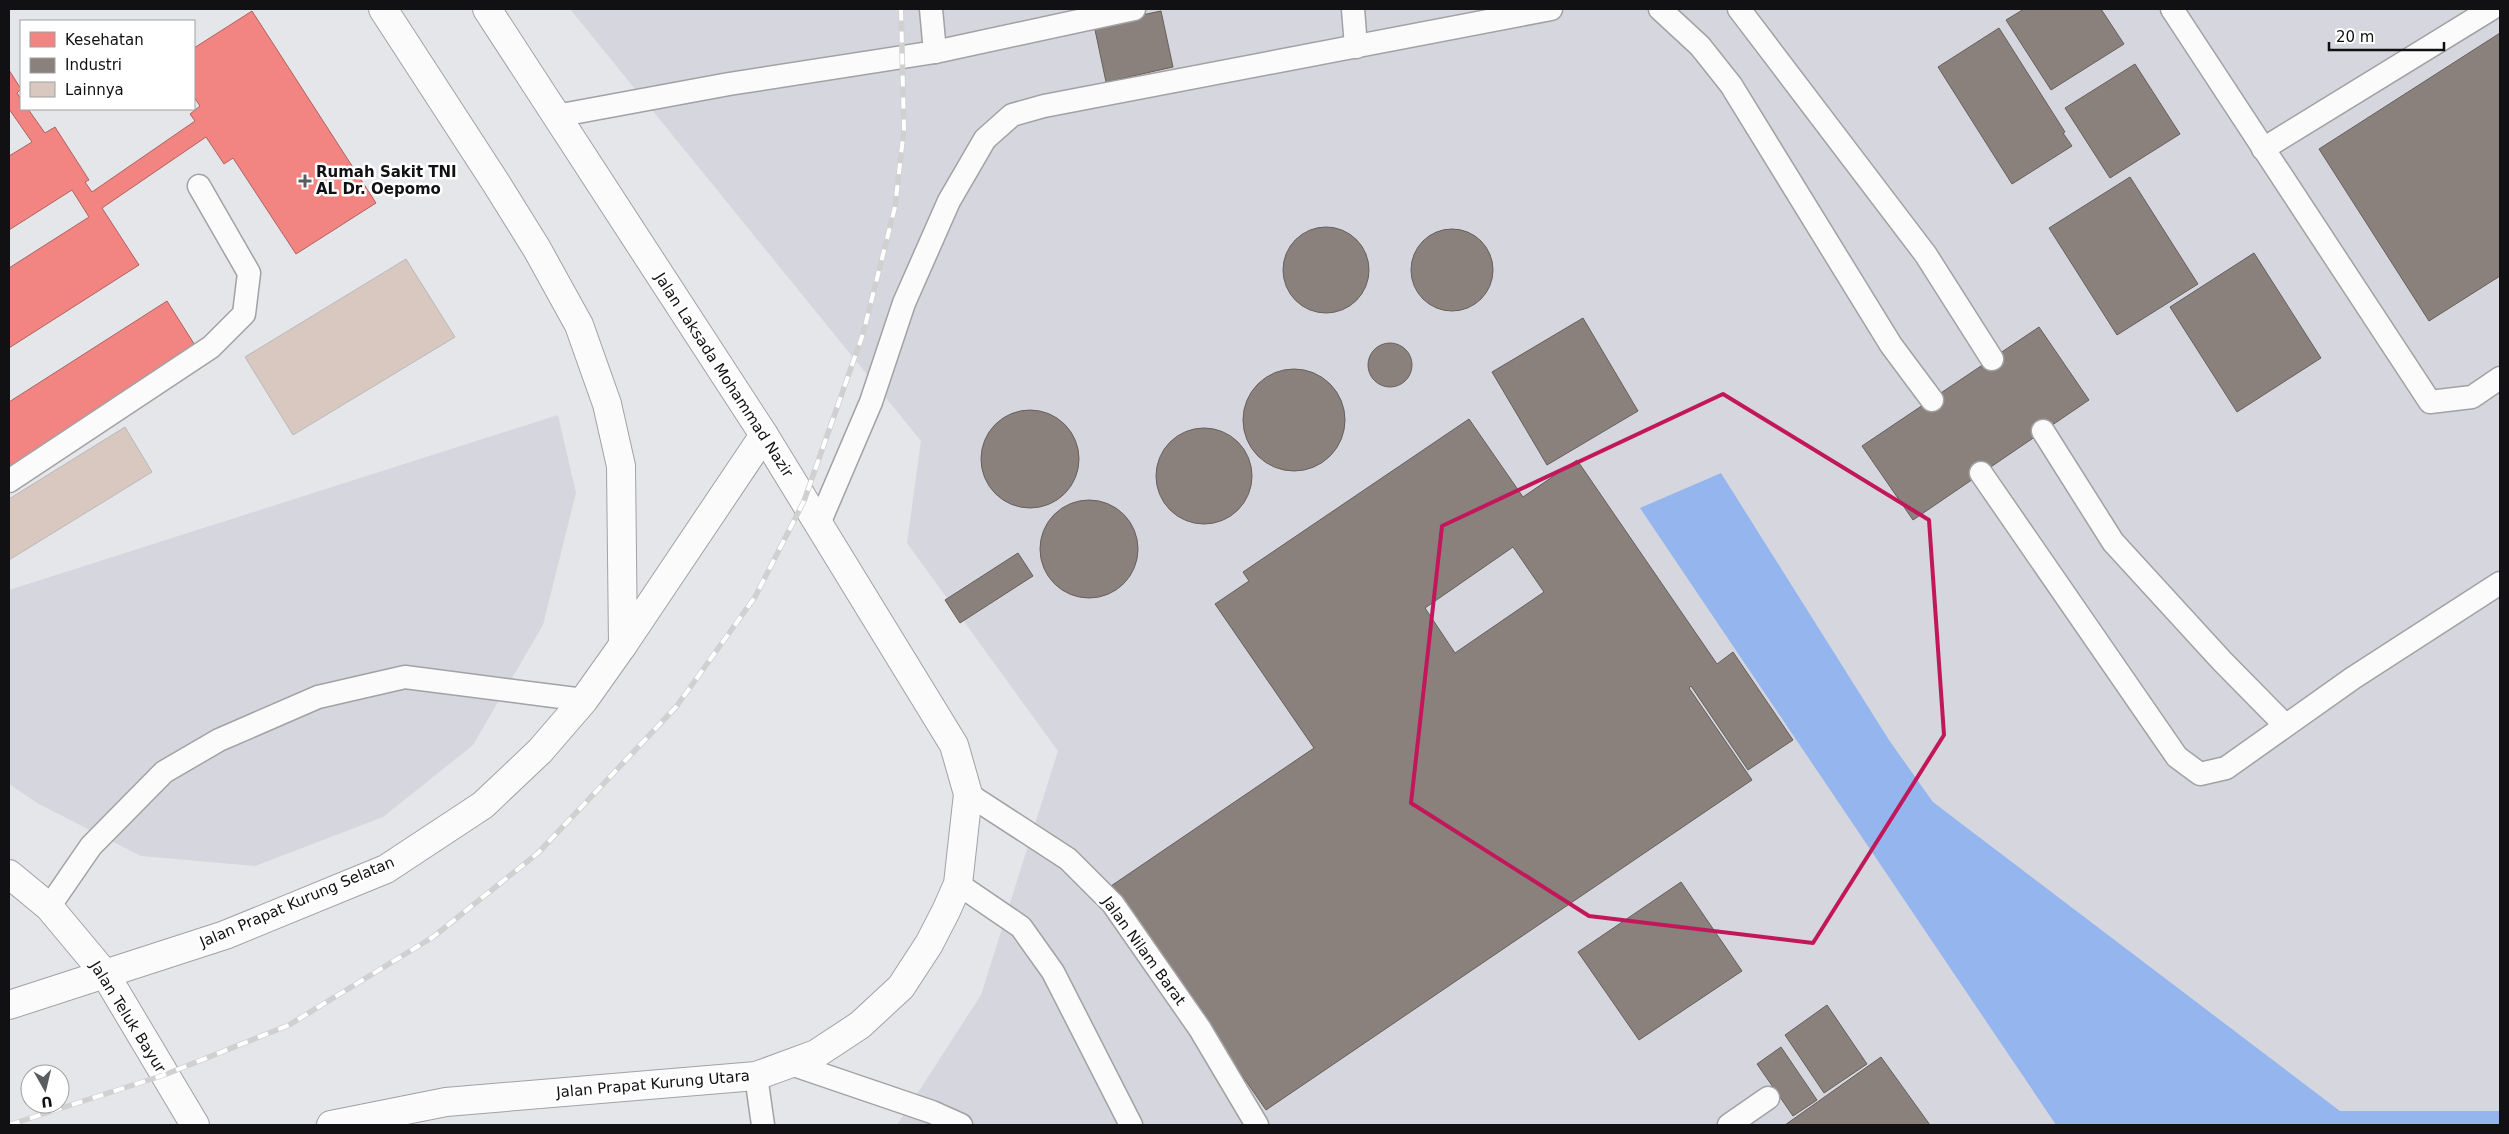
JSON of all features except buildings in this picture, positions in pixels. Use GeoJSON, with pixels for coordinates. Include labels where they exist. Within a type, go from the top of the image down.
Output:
{"type":"FeatureCollection","features":[{"type":"Feature","properties":{"kind":"street"},"geometry":{"type":"LineString","coordinates":[[382,9],[537,249],[579,325],[607,404],[621,466],[624,645]]}},
{"type":"Feature","properties":{"kind":"street","name":"Jalan Laksada Mohammad Nazir"},"geometry":{"type":"LineString","coordinates":[[487,9],[764,435],[818,526],[954,745]]}},
{"type":"Feature","properties":{"kind":"street","name":"Jalan Prapat Kurung Selatan"},"geometry":{"type":"LineString","coordinates":[[9,1005],[224,935],[386,869],[483,805],[540,751],[584,700],[624,645],[764,435]]}},
{"type":"Feature","properties":{"kind":"street","name":"Jalan Prapat Kurung Utara"},"geometry":{"type":"LineString","coordinates":[[332,1125],[446,1102],[756,1076],[816,1054],[860,1025],[901,987],[929,944],[958,884],[968,794],[954,745]]}},
{"type":"Feature","properties":{"kind":"street","name":"Jalan Teluk Bayur"},"geometry":{"type":"LineString","coordinates":[[9,874],[49,907],[105,974],[195,1125]]}},
{"type":"Feature","properties":{"kind":"lane"},"geometry":{"type":"LineString","coordinates":[[931,9],[935,52]]}},
{"type":"Feature","properties":{"kind":"lane"},"geometry":{"type":"LineString","coordinates":[[556,116],[729,84],[935,52],[1134,9]]}},
{"type":"Feature","properties":{"kind":"lane"},"geometry":{"type":"LineString","coordinates":[[1353,9],[1356,46]]}},
{"type":"Feature","properties":{"kind":"lane"},"geometry":{"type":"LineString","coordinates":[[818,526],[871,402],[904,303],[949,201],[985,139],[1012,116],[1044,106],[1551,9]]}},
{"type":"Feature","properties":{"kind":"lane"},"geometry":{"type":"LineString","coordinates":[[1660,9],[1700,46],[1731,85],[1891,345],[1932,400]]}},
{"type":"Feature","properties":{"kind":"lane"},"geometry":{"type":"LineString","coordinates":[[1739,9],[1926,255],[1992,359]]}},
{"type":"Feature","properties":{"kind":"lane"},"geometry":{"type":"LineString","coordinates":[[2172,9],[2430,402],[2472,397],[2500,378]]}},
{"type":"Feature","properties":{"kind":"lane"},"geometry":{"type":"LineString","coordinates":[[2263,148],[2491,9]]}},
{"type":"Feature","properties":{"kind":"lane"},"geometry":{"type":"LineString","coordinates":[[9,481],[212,347],[244,314],[249,273],[199,186]]}},
{"type":"Feature","properties":{"kind":"lane"},"geometry":{"type":"LineString","coordinates":[[2043,431],[2113,542],[2222,661],[2285,725]]}},
{"type":"Feature","properties":{"kind":"lane"},"geometry":{"type":"LineString","coordinates":[[1981,473],[2177,757],[2200,774],[2226,768],[2353,678],[2500,583]]}},
{"type":"Feature","properties":{"kind":"lane"},"geometry":{"type":"LineString","coordinates":[[49,907],[91,846],[164,772],[219,740],[318,697],[404,677],[584,700]]}},
{"type":"Feature","properties":{"kind":"lane","name":"Jalan Nilam Barat"},"geometry":{"type":"LineString","coordinates":[[968,794],[1068,859],[1113,904],[1200,1029],[1257,1125]]}},
{"type":"Feature","properties":{"kind":"lane"},"geometry":{"type":"LineString","coordinates":[[958,884],[1020,927],[1053,972],[1131,1125]]}},
{"type":"Feature","properties":{"kind":"lane"},"geometry":{"type":"LineString","coordinates":[[790,1064],[932,1112],[961,1125]]}},
{"type":"Feature","properties":{"kind":"lane"},"geometry":{"type":"LineString","coordinates":[[756,1076],[763,1125]]}},
{"type":"Feature","properties":{"kind":"lane"},"geometry":{"type":"LineString","coordinates":[[1728,1125],[1768,1098]]}},
{"type":"Feature","properties":{"kind":"highlighted area"},"geometry":{"type":"Polygon","coordinates":[[[1723,394],[1929,520],[1944,735],[1813,943],[1589,916],[1411,803],[1442,526],[1723,394]]]}},
{"type":"Feature","properties":{"kind":"shaded area"},"geometry":{"type":"Polygon","coordinates":[[[570,9],[2500,9],[2500,1111],[2340,1111],[1933,802],[1889,740],[1721,473],[1641,508],[2056,1125],[897,1125],[981,995],[1058,751],[907,543],[921,441],[570,9]]]}},
{"type":"Feature","properties":{"kind":"shaded area"},"geometry":{"type":"Polygon","coordinates":[[[558,415],[576,493],[543,625],[473,745],[383,817],[255,866],[141,856],[37,803],[9,784],[9,590],[558,415]]]}},
{"type":"Feature","properties":{"kind":"water"},"geometry":{"type":"Polygon","coordinates":[[[1721,473],[1889,740],[1933,802],[2340,1111],[2500,1111],[2500,1125],[2056,1125],[1640,508],[1721,473]]]}},
{"type":"Feature","properties":{"kind":"railway"},"geometry":{"type":"LineString","coordinates":[[9,1125],[164,1075],[289,1025],[433,937],[538,853],[676,707],[755,597],[804,501],[863,334],[895,207],[904,129],[901,9]]}},
{"type":"Feature","properties":{"kind":"place","name":"Rumah Sakit TNI AL Dr. Oepomo"},"geometry":{"type":"Point","coordinates":[305,181]}}]}
